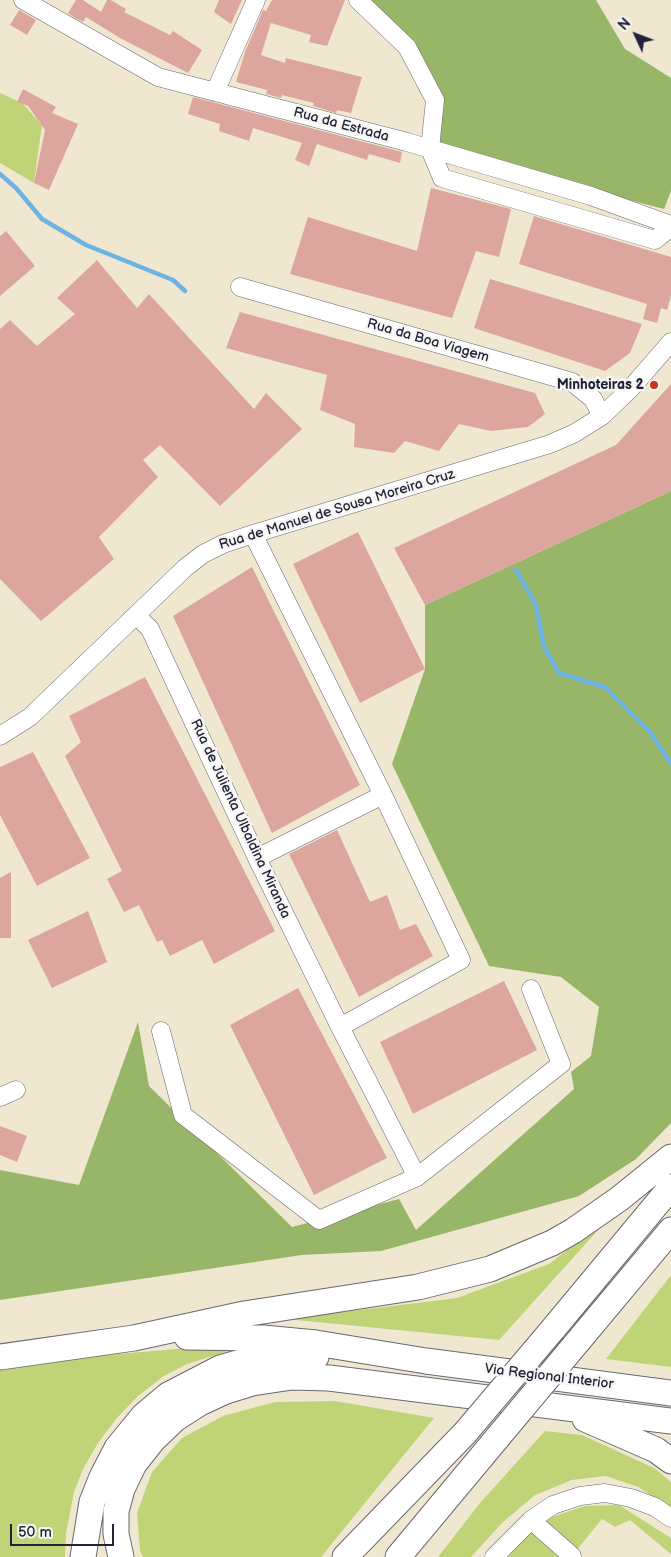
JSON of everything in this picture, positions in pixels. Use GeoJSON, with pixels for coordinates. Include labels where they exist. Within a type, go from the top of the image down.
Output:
{"type":"FeatureCollection","features":[{"type":"Feature","properties":{"kind":"highway"},"geometry":{"type":"LineString","coordinates":[[0,1357],[134,1338],[244,1314],[418,1286],[490,1269],[544,1247],[573,1231],[620,1199],[671,1157]]}},
{"type":"Feature","properties":{"kind":"highway"},"geometry":{"type":"LineString","coordinates":[[362,1557],[671,1187]]}},
{"type":"Feature","properties":{"kind":"highway"},"geometry":{"type":"LineString","coordinates":[[398,1557],[671,1230]]}},
{"type":"Feature","properties":{"kind":"highway"},"geometry":{"type":"LineString","coordinates":[[134,1338],[263,1338],[316,1343],[426,1361]]}},
{"type":"Feature","properties":{"kind":"highway"},"geometry":{"type":"LineString","coordinates":[[83,1557],[92,1502],[102,1476],[117,1448],[144,1415],[168,1395],[194,1380],[220,1368],[248,1360],[336,1357],[426,1361]]}},
{"type":"Feature","properties":{"kind":"highway","name":"Via Regional Interior"},"geometry":{"type":"LineString","coordinates":[[426,1361],[671,1393]]}},
{"type":"Feature","properties":{"kind":"highway"},"geometry":{"type":"LineString","coordinates":[[121,1557],[116,1534],[116,1510],[122,1488],[134,1464],[153,1440],[175,1419],[200,1403],[226,1391],[252,1383],[292,1377],[328,1378],[671,1421]]}},
{"type":"Feature","properties":{"kind":"highway"},"geometry":{"type":"LineString","coordinates":[[554,1407],[656,1450],[671,1461]]}},
{"type":"Feature","properties":{"kind":"highway"},"geometry":{"type":"LineString","coordinates":[[344,1557],[465,1433]]}},
{"type":"Feature","properties":{"kind":"highway"},"geometry":{"type":"LineString","coordinates":[[420,1557],[456,1511],[493,1443]]}},
{"type":"Feature","properties":{"kind":"street","name":"Rua da Estrada"},"geometry":{"type":"LineString","coordinates":[[23,0],[158,77],[430,150],[591,196],[671,226]]}},
{"type":"Feature","properties":{"kind":"street"},"geometry":{"type":"LineString","coordinates":[[215,92],[256,0]]}},
{"type":"Feature","properties":{"kind":"street"},"geometry":{"type":"LineString","coordinates":[[358,0],[407,47],[435,100],[430,150],[442,178],[655,240],[671,226]]}},
{"type":"Feature","properties":{"kind":"street","name":"Rua da Boa Viagem"},"geometry":{"type":"LineString","coordinates":[[240,287],[572,382],[593,399],[602,416]]}},
{"type":"Feature","properties":{"kind":"street","name":"Rua de Manuel de Sousa Moreira Cruz"},"geometry":{"type":"LineString","coordinates":[[0,736],[30,717],[136,615],[203,554],[223,544],[253,534],[550,444],[575,433],[602,416],[631,388],[671,342]]}},
{"type":"Feature","properties":{"kind":"street"},"geometry":{"type":"LineString","coordinates":[[253,534],[383,795],[461,960],[340,1027]]}},
{"type":"Feature","properties":{"kind":"street","name":"Rua de Julienta Ulbaldina Miranda"},"geometry":{"type":"LineString","coordinates":[[136,615],[150,629],[257,858],[340,1027],[417,1177]]}},
{"type":"Feature","properties":{"kind":"street"},"geometry":{"type":"LineString","coordinates":[[257,858],[383,795]]}},
{"type":"Feature","properties":{"kind":"street"},"geometry":{"type":"LineString","coordinates":[[161,1031],[183,1115],[319,1220],[417,1177],[561,1064],[531,989]]}},
{"type":"Feature","properties":{"kind":"street"},"geometry":{"type":"LineString","coordinates":[[494,1557],[531,1520],[553,1506],[580,1496],[605,1493],[631,1498],[655,1507],[671,1518]]}},
{"type":"Feature","properties":{"kind":"street"},"geometry":{"type":"LineString","coordinates":[[531,1520],[572,1556]]}},
{"type":"Feature","properties":{"kind":"green space"},"geometry":{"type":"Polygon","coordinates":[[[362,0],[596,0],[625,49],[671,78],[671,191],[664,209],[430,149],[435,99],[362,0]]]}},
{"type":"Feature","properties":{"kind":"green space"},"geometry":{"type":"Polygon","coordinates":[[[0,93],[22,103],[42,125],[34,183],[0,163],[0,93]]]}},
{"type":"Feature","properties":{"kind":"green space"},"geometry":{"type":"Polygon","coordinates":[[[671,491],[671,1123],[636,1159],[579,1196],[381,1251],[302,1255],[0,1300],[0,1170],[79,1185],[138,1022],[149,1086],[292,1227],[399,1199],[416,1230],[574,1089],[571,1072],[591,1056],[599,1007],[561,977],[489,966],[392,764],[425,669],[425,605],[671,491]]]}},
{"type":"Feature","properties":{"kind":"green space"},"geometry":{"type":"Polygon","coordinates":[[[597,1227],[599,1229],[499,1340],[286,1319],[287,1314],[343,1312],[457,1298],[549,1264],[597,1227]]]}},
{"type":"Feature","properties":{"kind":"green space"},"geometry":{"type":"Polygon","coordinates":[[[671,1275],[671,1367],[606,1359],[671,1275]]]}},
{"type":"Feature","properties":{"kind":"green space"},"geometry":{"type":"Polygon","coordinates":[[[211,1346],[241,1347],[187,1364],[164,1376],[138,1396],[116,1419],[98,1443],[83,1469],[74,1492],[66,1533],[65,1557],[0,1557],[0,1370],[106,1355],[211,1346]]]}},
{"type":"Feature","properties":{"kind":"green space"},"geometry":{"type":"Polygon","coordinates":[[[335,1401],[434,1418],[321,1557],[143,1557],[140,1551],[137,1513],[152,1472],[182,1438],[223,1416],[275,1402],[335,1401]]]}},
{"type":"Feature","properties":{"kind":"green space"},"geometry":{"type":"Polygon","coordinates":[[[545,1431],[582,1435],[654,1468],[671,1482],[671,1508],[638,1487],[606,1476],[572,1480],[535,1495],[503,1522],[471,1557],[438,1557],[480,1503],[545,1431]]]}},
{"type":"Feature","properties":{"kind":"green space"},"geometry":{"type":"Polygon","coordinates":[[[619,1505],[671,1538],[671,1554],[630,1520],[615,1527],[602,1519],[571,1557],[508,1557],[524,1538],[549,1518],[585,1506],[619,1505]]]}},
{"type":"Feature","properties":{"kind":"building"},"geometry":{"type":"Polygon","coordinates":[[[76,0],[83,0],[101,12],[107,0],[111,0],[126,9],[124,12],[170,35],[173,31],[202,50],[188,73],[120,38],[86,17],[83,22],[75,18],[68,13],[76,0]]]}},
{"type":"Feature","properties":{"kind":"building"},"geometry":{"type":"Polygon","coordinates":[[[219,0],[242,0],[231,24],[214,12],[219,0]]]}},
{"type":"Feature","properties":{"kind":"building"},"geometry":{"type":"Polygon","coordinates":[[[272,0],[345,0],[327,46],[309,42],[311,35],[271,23],[261,55],[285,63],[286,58],[362,77],[351,113],[337,110],[336,113],[313,106],[314,103],[282,95],[281,98],[266,94],[267,90],[236,82],[245,52],[263,10],[266,11],[272,0]]]}},
{"type":"Feature","properties":{"kind":"building"},"geometry":{"type":"Polygon","coordinates":[[[19,10],[36,20],[27,35],[10,25],[19,10]]]}},
{"type":"Feature","properties":{"kind":"building"},"geometry":{"type":"Polygon","coordinates":[[[23,89],[56,107],[52,113],[78,124],[49,190],[34,183],[45,130],[28,106],[17,102],[23,89]]]}},
{"type":"Feature","properties":{"kind":"building"},"geometry":{"type":"Polygon","coordinates":[[[193,97],[402,152],[400,163],[369,154],[367,160],[317,144],[309,166],[295,160],[302,143],[253,128],[249,141],[219,131],[220,124],[188,114],[193,97]]]}},
{"type":"Feature","properties":{"kind":"building"},"geometry":{"type":"Polygon","coordinates":[[[431,188],[511,209],[499,257],[476,251],[452,318],[290,274],[308,217],[417,251],[431,188]]]}},
{"type":"Feature","properties":{"kind":"building"},"geometry":{"type":"Polygon","coordinates":[[[534,216],[671,257],[671,295],[667,310],[661,308],[657,323],[643,319],[647,304],[519,264],[534,216]]]}},
{"type":"Feature","properties":{"kind":"building"},"geometry":{"type":"Polygon","coordinates":[[[6,231],[35,266],[0,296],[0,236],[6,231]]]}},
{"type":"Feature","properties":{"kind":"building"},"geometry":{"type":"Polygon","coordinates":[[[97,260],[137,308],[149,294],[254,409],[266,393],[302,429],[220,506],[160,445],[143,460],[158,477],[99,537],[114,559],[41,621],[0,579],[0,329],[10,320],[37,346],[75,314],[57,298],[97,260]]]}},
{"type":"Feature","properties":{"kind":"building"},"geometry":{"type":"Polygon","coordinates":[[[490,279],[642,324],[630,353],[605,371],[474,328],[490,279]]]}},
{"type":"Feature","properties":{"kind":"building"},"geometry":{"type":"Polygon","coordinates":[[[240,312],[535,393],[545,414],[528,427],[491,431],[459,424],[439,451],[405,441],[394,453],[354,447],[355,424],[320,410],[327,375],[226,348],[240,312]]]}},
{"type":"Feature","properties":{"kind":"building"},"geometry":{"type":"Polygon","coordinates":[[[671,384],[671,491],[425,605],[394,548],[616,445],[671,384]]]}},
{"type":"Feature","properties":{"kind":"building"},"geometry":{"type":"Polygon","coordinates":[[[358,532],[425,669],[360,703],[293,564],[358,532]]]}},
{"type":"Feature","properties":{"kind":"building"},"geometry":{"type":"Polygon","coordinates":[[[252,567],[360,785],[272,833],[173,616],[252,567]]]}},
{"type":"Feature","properties":{"kind":"building"},"geometry":{"type":"Polygon","coordinates":[[[145,677],[275,931],[214,964],[202,940],[170,956],[162,940],[157,942],[139,905],[124,912],[107,879],[122,871],[65,756],[81,742],[69,716],[145,677]]]}},
{"type":"Feature","properties":{"kind":"building"},"geometry":{"type":"Polygon","coordinates":[[[33,752],[90,858],[37,886],[0,815],[0,767],[33,752]]]}},
{"type":"Feature","properties":{"kind":"building"},"geometry":{"type":"Polygon","coordinates":[[[337,830],[370,902],[387,895],[400,930],[416,924],[433,956],[359,997],[289,854],[337,830]]]}},
{"type":"Feature","properties":{"kind":"building"},"geometry":{"type":"Polygon","coordinates":[[[11,872],[11,938],[0,938],[0,878],[11,872]]]}},
{"type":"Feature","properties":{"kind":"building"},"geometry":{"type":"Polygon","coordinates":[[[88,911],[107,962],[52,988],[28,940],[88,911]]]}},
{"type":"Feature","properties":{"kind":"building"},"geometry":{"type":"Polygon","coordinates":[[[504,981],[537,1050],[413,1114],[380,1042],[504,981]]]}},
{"type":"Feature","properties":{"kind":"building"},"geometry":{"type":"Polygon","coordinates":[[[298,988],[387,1158],[314,1195],[230,1025],[298,988]]]}},
{"type":"Feature","properties":{"kind":"building"},"geometry":{"type":"Polygon","coordinates":[[[0,1126],[27,1136],[17,1162],[0,1155],[0,1126]]]}},
{"type":"Feature","properties":{"kind":"waterway"},"geometry":{"type":"LineString","coordinates":[[0,174],[16,188],[42,219],[86,245],[173,280],[185,291]]}},
{"type":"Feature","properties":{"kind":"waterway"},"geometry":{"type":"LineString","coordinates":[[516,570],[536,605],[544,647],[559,673],[605,687],[650,732],[671,764]]}},
{"type":"Feature","properties":{"kind":"place","name":"Minhoteiras 2"},"geometry":{"type":"Point","coordinates":[654,385]}}]}
